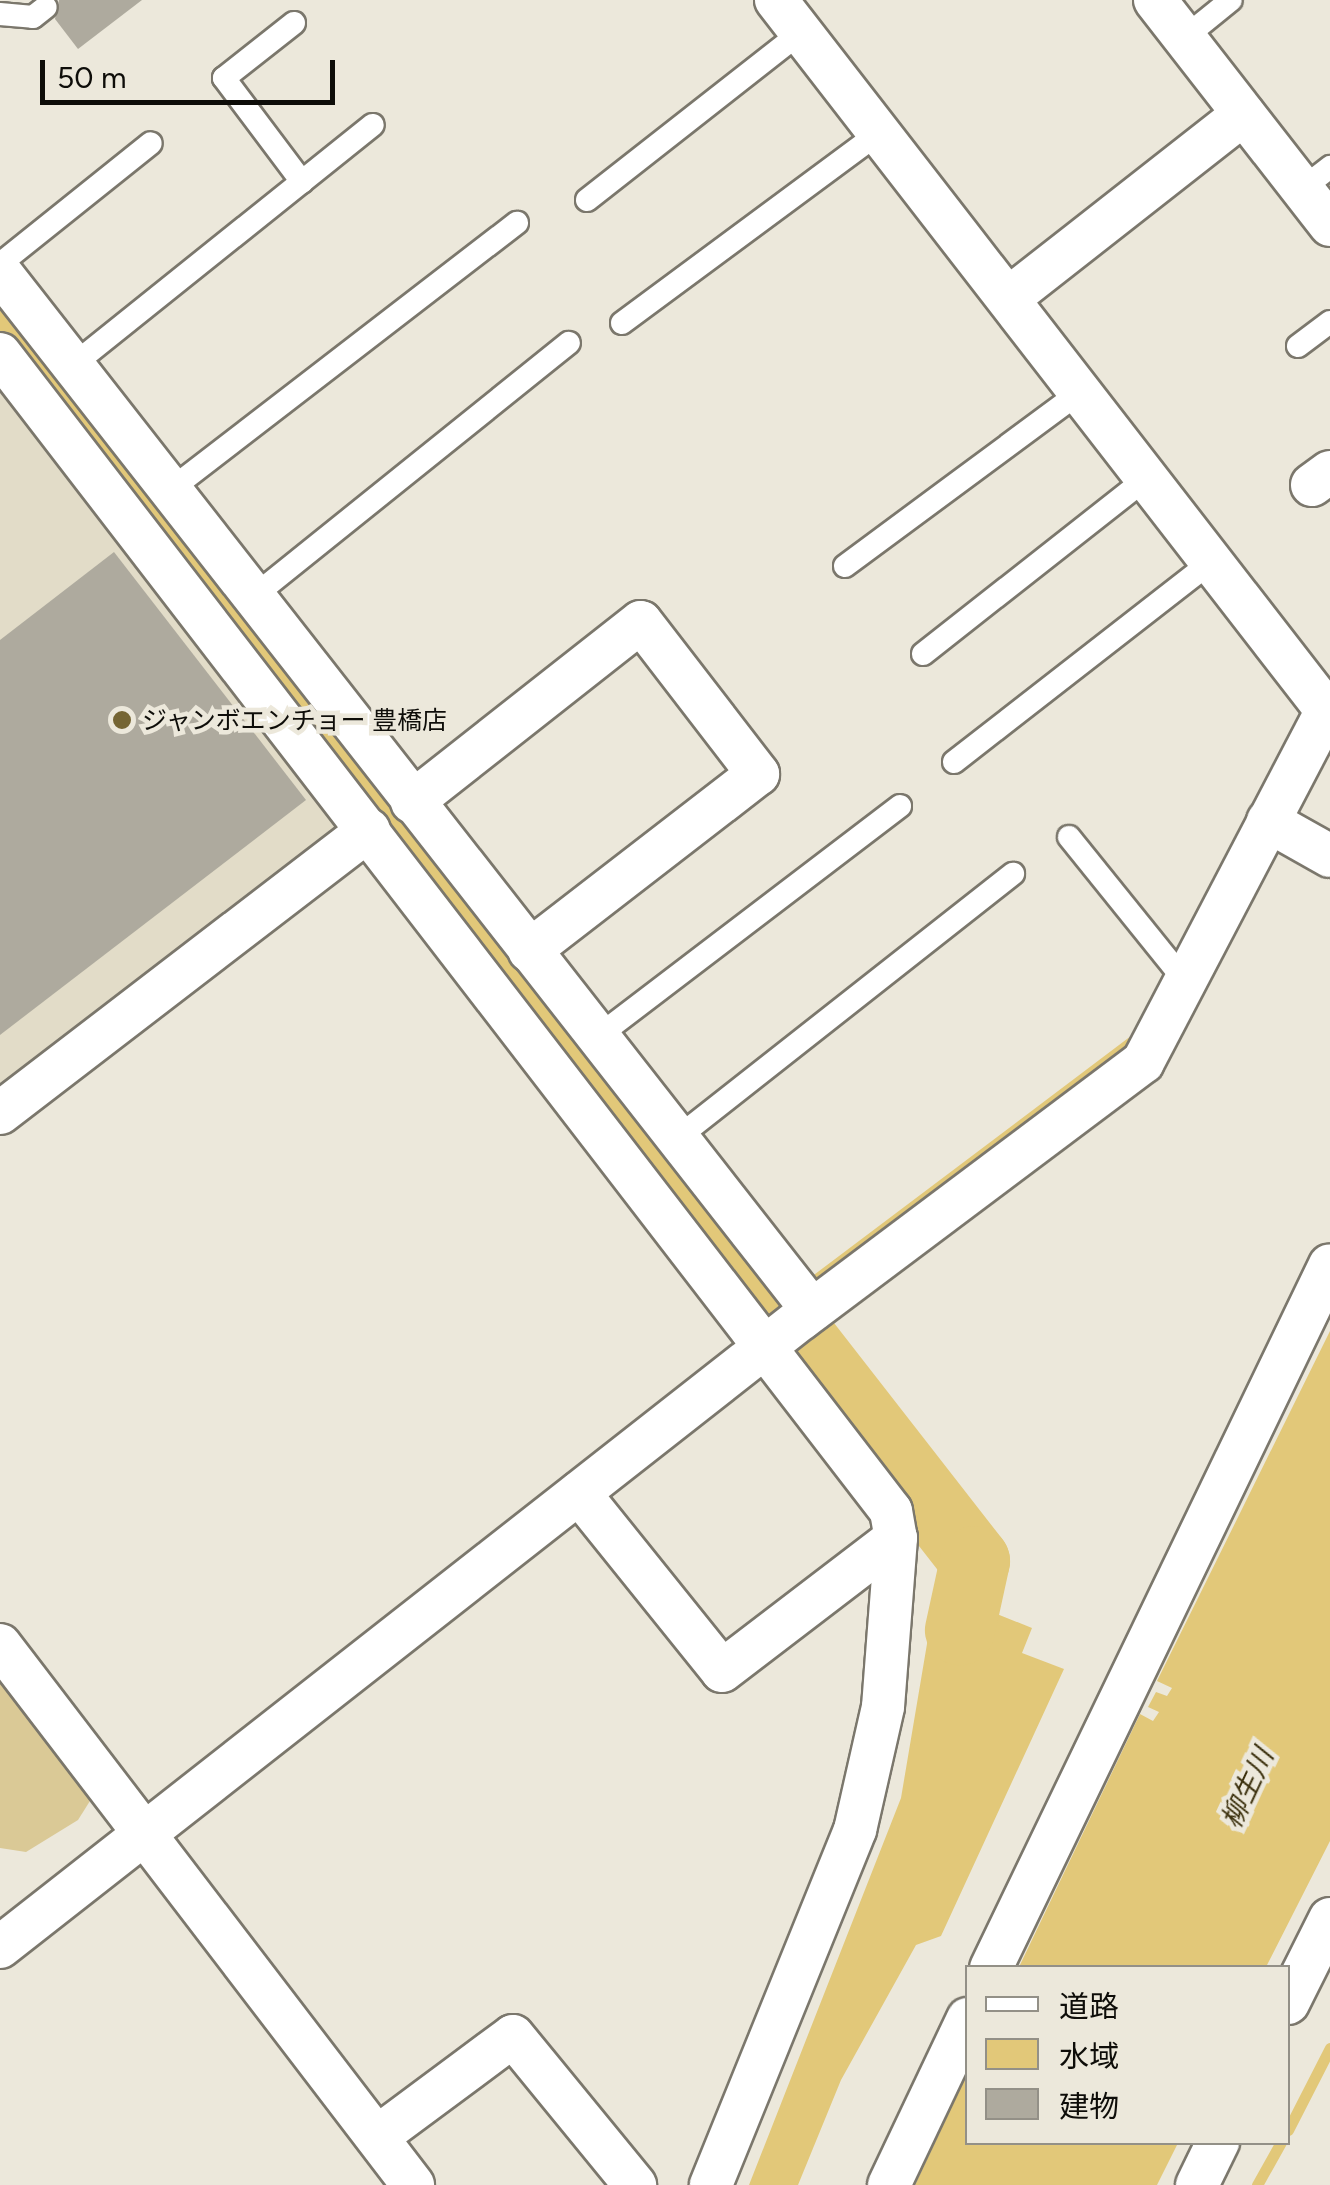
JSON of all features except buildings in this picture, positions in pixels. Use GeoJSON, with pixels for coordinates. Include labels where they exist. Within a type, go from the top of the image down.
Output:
{"type":"FeatureCollection","features":[{"type":"Feature","properties":{"kind":"street"},"geometry":{"type":"LineString","coordinates":[[1154,0],[1244,114],[1312,181],[1330,225]]}},
{"type":"Feature","properties":{"kind":"street"},"geometry":{"type":"LineString","coordinates":[[0,1947],[794,1323],[1143,1062],[1328,708],[1210,563],[789,16]]}},
{"type":"Feature","properties":{"kind":"street"},"geometry":{"type":"LineString","coordinates":[[1008,298],[1244,114]]}},
{"type":"Feature","properties":{"kind":"street"},"geometry":{"type":"LineString","coordinates":[[0,272],[781,1272],[794,1323],[891,1511],[896,1538],[882,1708],[856,1830],[710,2185]]}},
{"type":"Feature","properties":{"kind":"street"},"geometry":{"type":"LineString","coordinates":[[0,354],[369,830],[794,1323]]}},
{"type":"Feature","properties":{"kind":"street"},"geometry":{"type":"LineString","coordinates":[[412,802],[641,622],[758,774],[529,951]]}},
{"type":"Feature","properties":{"kind":"street"},"geometry":{"type":"LineString","coordinates":[[1268,821],[1330,856]]}},
{"type":"Feature","properties":{"kind":"street"},"geometry":{"type":"LineString","coordinates":[[0,1113],[369,830]]}},
{"type":"Feature","properties":{"kind":"street"},"geometry":{"type":"LineString","coordinates":[[993,1965],[1330,1265]]}},
{"type":"Feature","properties":{"kind":"street"},"geometry":{"type":"LineString","coordinates":[[578,1493],[722,1671],[896,1538]]}},
{"type":"Feature","properties":{"kind":"street"},"geometry":{"type":"LineString","coordinates":[[0,1645],[413,2185]]}},
{"type":"Feature","properties":{"kind":"street"},"geometry":{"type":"LineString","coordinates":[[1290,1999],[1330,1918]]}},
{"type":"Feature","properties":{"kind":"street"},"geometry":{"type":"LineString","coordinates":[[889,2185],[965,2026]]}},
{"type":"Feature","properties":{"kind":"street"},"geometry":{"type":"LineString","coordinates":[[377,2138],[513,2036],[636,2185]]}},
{"type":"Feature","properties":{"kind":"street"},"geometry":{"type":"LineString","coordinates":[[1196,2185],[1216,2145]]}},
{"type":"Feature","properties":{"kind":"lane"},"geometry":{"type":"LineString","coordinates":[[1186,37],[1226,4]]}},
{"type":"Feature","properties":{"kind":"lane"},"geometry":{"type":"LineString","coordinates":[[0,14],[33,8]]}},
{"type":"Feature","properties":{"kind":"lane"},"geometry":{"type":"LineString","coordinates":[[586,200],[789,16]]}},
{"type":"Feature","properties":{"kind":"lane"},"geometry":{"type":"LineString","coordinates":[[294,23],[224,78],[302,182]]}},
{"type":"Feature","properties":{"kind":"lane"},"geometry":{"type":"LineString","coordinates":[[73,364],[373,126]]}},
{"type":"Feature","properties":{"kind":"lane"},"geometry":{"type":"LineString","coordinates":[[622,323],[879,133]]}},
{"type":"Feature","properties":{"kind":"lane"},"geometry":{"type":"LineString","coordinates":[[0,264],[151,143]]}},
{"type":"Feature","properties":{"kind":"lane"},"geometry":{"type":"LineString","coordinates":[[170,490],[518,223]]}},
{"type":"Feature","properties":{"kind":"lane"},"geometry":{"type":"LineString","coordinates":[[1298,346],[1330,322]]}},
{"type":"Feature","properties":{"kind":"lane"},"geometry":{"type":"LineString","coordinates":[[254,596],[569,343]]}},
{"type":"Feature","properties":{"kind":"lane"},"geometry":{"type":"LineString","coordinates":[[845,566],[1080,393]]}},
{"type":"Feature","properties":{"kind":"lane"},"geometry":{"type":"LineString","coordinates":[[923,654],[1146,479]]}},
{"type":"Feature","properties":{"kind":"lane"},"geometry":{"type":"LineString","coordinates":[[954,762],[1210,563]]}},
{"type":"Feature","properties":{"kind":"lane"},"geometry":{"type":"LineString","coordinates":[[597,1037],[900,806]]}},
{"type":"Feature","properties":{"kind":"lane"},"geometry":{"type":"LineString","coordinates":[[1069,837],[1184,980]]}},
{"type":"Feature","properties":{"kind":"lane"},"geometry":{"type":"LineString","coordinates":[[676,1138],[1014,874]]}},
{"type":"Feature","properties":{"kind":"shaded area","name":"ジャンボエンチョー 豊橋店"},"geometry":{"type":"Polygon","coordinates":[[[0,372],[355,831],[0,1101],[0,372]]]}},
{"type":"Feature","properties":{"kind":"shaded area"},"geometry":{"type":"Polygon","coordinates":[[[0,1668],[95,1793],[78,1820],[26,1852],[0,1848],[0,1668]]]}},
{"type":"Feature","properties":{"kind":"water","name":"柳生川"},"geometry":{"type":"Polygon","coordinates":[[[1330,1331],[1330,1841],[1267,1965],[1020,1965],[1140,1714],[1153,1721],[1159,1712],[1148,1707],[1156,1692],[1167,1696],[1172,1688],[1157,1681],[1330,1331]]]}},
{"type":"Feature","properties":{"kind":"water"},"geometry":{"type":"Polygon","coordinates":[[[967,1534],[998,1566],[987,1610],[1032,1628],[1022,1653],[1064,1669],[941,1936],[916,1945],[841,2080],[798,2185],[749,2185],[901,1798],[943,1549],[967,1534]]]}},
{"type":"Feature","properties":{"kind":"water"},"geometry":{"type":"Polygon","coordinates":[[[965,2078],[965,2145],[1177,2145],[1157,2185],[915,2185],[965,2078]]]}},
{"type":"Feature","properties":{"kind":"waterway"},"geometry":{"type":"LineString","coordinates":[[0,309],[975,1561],[960,1630]]}},
{"type":"Feature","properties":{"kind":"waterway"},"geometry":{"type":"LineString","coordinates":[[778,1308],[1141,1034]]}},
{"type":"Feature","properties":{"kind":"waterway"},"geometry":{"type":"LineString","coordinates":[[1290,2126],[1330,2048]]}},
{"type":"Feature","properties":{"kind":"waterway"},"geometry":{"type":"LineString","coordinates":[[1257,2185],[1279,2145]]}},
{"type":"Feature","properties":{"kind":"place","name":"ジャンボエンチョー 豊橋店"},"geometry":{"type":"Point","coordinates":[122,720]}}]}
